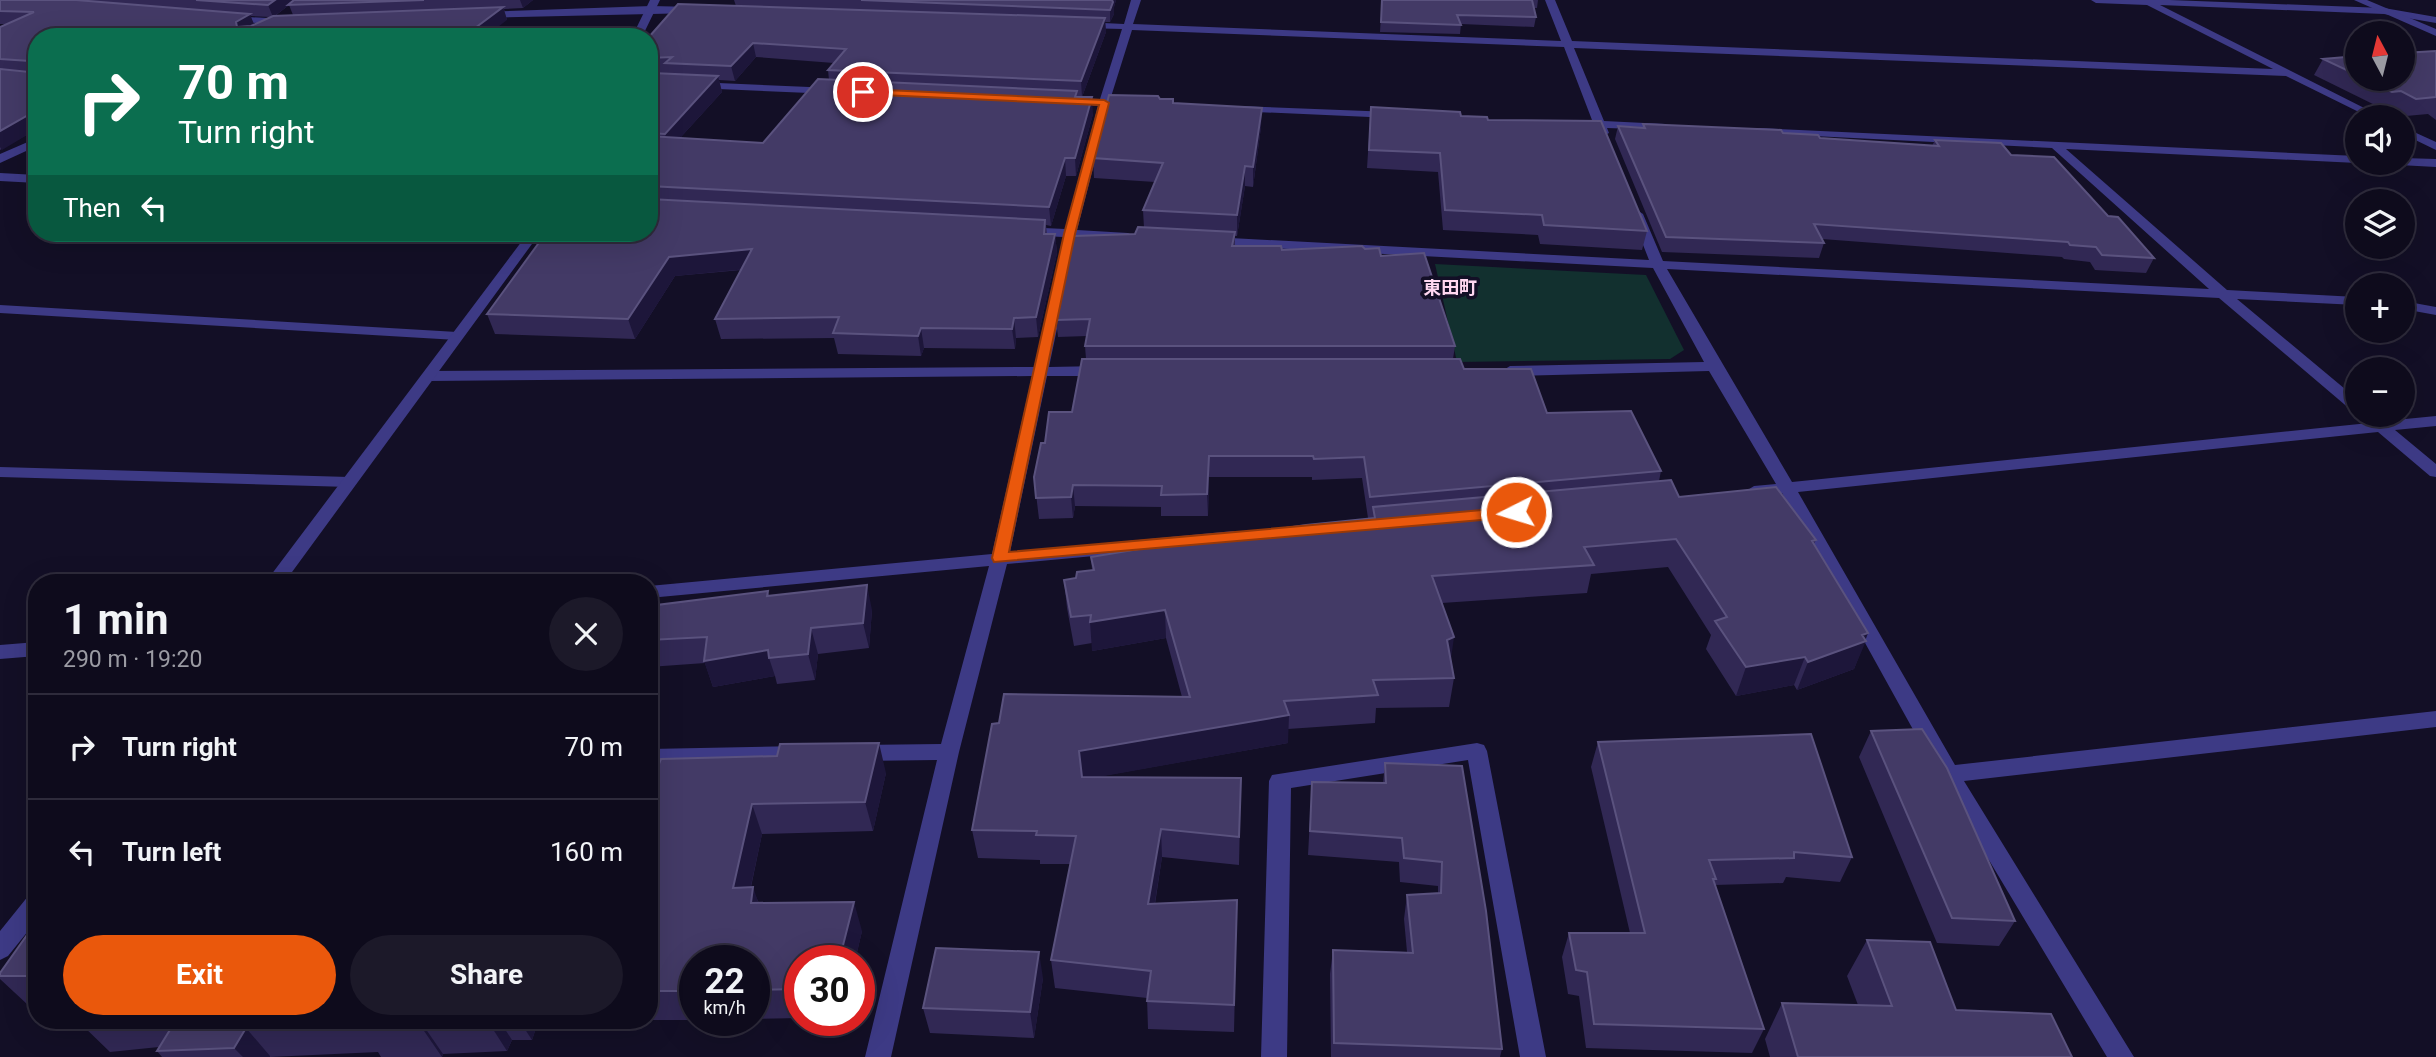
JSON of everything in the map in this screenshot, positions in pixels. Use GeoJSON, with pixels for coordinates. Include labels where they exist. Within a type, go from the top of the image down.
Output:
{"type":"FeatureCollection","features":[{"type":"Feature","properties":{"kind":"street"},"geometry":{"type":"LineString","coordinates":[[878,1057],[949,752],[1000,558],[1070,234],[1104,103],[1136,0]]}},
{"type":"Feature","properties":{"kind":"street"},"geometry":{"type":"LineString","coordinates":[[1550,0],[1610,150]]}},
{"type":"Feature","properties":{"kind":"street"},"geometry":{"type":"LineString","coordinates":[[2096,0],[2384,11]]}},
{"type":"Feature","properties":{"kind":"street"},"geometry":{"type":"LineString","coordinates":[[2324,0],[2436,20]]}},
{"type":"Feature","properties":{"kind":"street"},"geometry":{"type":"LineString","coordinates":[[2359,0],[2436,33]]}},
{"type":"Feature","properties":{"kind":"street"},"geometry":{"type":"LineString","coordinates":[[2144,1],[2353,105]]}},
{"type":"Feature","properties":{"kind":"street"},"geometry":{"type":"LineString","coordinates":[[471,15],[653,4],[706,11]]}},
{"type":"Feature","properties":{"kind":"street"},"geometry":{"type":"LineString","coordinates":[[641,28],[653,4]]}},
{"type":"Feature","properties":{"kind":"street"},"geometry":{"type":"LineString","coordinates":[[265,28],[286,15]]}},
{"type":"Feature","properties":{"kind":"street"},"geometry":{"type":"LineString","coordinates":[[221,18],[276,23],[304,22]]}},
{"type":"Feature","properties":{"kind":"street"},"geometry":{"type":"LineString","coordinates":[[1074,24],[2290,73]]}},
{"type":"Feature","properties":{"kind":"street"},"geometry":{"type":"LineString","coordinates":[[658,83],[842,91]]}},
{"type":"Feature","properties":{"kind":"street"},"geometry":{"type":"LineString","coordinates":[[1063,101],[1146,104]]}},
{"type":"Feature","properties":{"kind":"street"},"geometry":{"type":"LineString","coordinates":[[1228,108],[1407,116]]}},
{"type":"Feature","properties":{"kind":"street"},"geometry":{"type":"LineString","coordinates":[[1572,123],[1682,128]]}},
{"type":"Feature","properties":{"kind":"street"},"geometry":{"type":"LineString","coordinates":[[1751,131],[2345,158]]}},
{"type":"Feature","properties":{"kind":"street"},"geometry":{"type":"LineString","coordinates":[[2415,136],[2436,147]]}},
{"type":"Feature","properties":{"kind":"street"},"geometry":{"type":"LineString","coordinates":[[2054,144],[2221,293],[2345,397]]}},
{"type":"Feature","properties":{"kind":"street"},"geometry":{"type":"LineString","coordinates":[[0,159],[28,145]]}},
{"type":"Feature","properties":{"kind":"street"},"geometry":{"type":"LineString","coordinates":[[2415,162],[2436,163]]}},
{"type":"Feature","properties":{"kind":"street"},"geometry":{"type":"LineString","coordinates":[[0,177],[28,179]]}},
{"type":"Feature","properties":{"kind":"street"},"geometry":{"type":"LineString","coordinates":[[1631,201],[1658,265],[1714,366],[1787,488],[1949,774],[2121,1057]]}},
{"type":"Feature","properties":{"kind":"street"},"geometry":{"type":"LineString","coordinates":[[1015,231],[1139,237]]}},
{"type":"Feature","properties":{"kind":"street"},"geometry":{"type":"LineString","coordinates":[[1194,240],[2345,300]]}},
{"type":"Feature","properties":{"kind":"street"},"geometry":{"type":"LineString","coordinates":[[281,574],[527,242]]}},
{"type":"Feature","properties":{"kind":"street"},"geometry":{"type":"LineString","coordinates":[[2415,308],[2436,312]]}},
{"type":"Feature","properties":{"kind":"street"},"geometry":{"type":"LineString","coordinates":[[0,309],[457,336]]}},
{"type":"Feature","properties":{"kind":"street"},"geometry":{"type":"LineString","coordinates":[[1495,371],[1714,366]]}},
{"type":"Feature","properties":{"kind":"street"},"geometry":{"type":"LineString","coordinates":[[429,376],[1122,371]]}},
{"type":"Feature","properties":{"kind":"street"},"geometry":{"type":"LineString","coordinates":[[2415,421],[2436,421]]}},
{"type":"Feature","properties":{"kind":"street"},"geometry":{"type":"LineString","coordinates":[[1732,493],[2345,423]]}},
{"type":"Feature","properties":{"kind":"street"},"geometry":{"type":"LineString","coordinates":[[2382,427],[2436,472]]}},
{"type":"Feature","properties":{"kind":"street"},"geometry":{"type":"LineString","coordinates":[[0,472],[349,482]]}},
{"type":"Feature","properties":{"kind":"street"},"geometry":{"type":"LineString","coordinates":[[658,591],[1248,536]]}},
{"type":"Feature","properties":{"kind":"street"},"geometry":{"type":"LineString","coordinates":[[0,652],[28,650]]}},
{"type":"Feature","properties":{"kind":"street"},"geometry":{"type":"LineString","coordinates":[[1949,774],[2436,719]]}},
{"type":"Feature","properties":{"kind":"street"},"geometry":{"type":"LineString","coordinates":[[1274,1057],[1280,781],[1477,751],[1533,1057]]}},
{"type":"Feature","properties":{"kind":"street"},"geometry":{"type":"LineString","coordinates":[[658,757],[949,752]]}},
{"type":"Feature","properties":{"kind":"street"},"geometry":{"type":"LineString","coordinates":[[0,949],[28,913]]}},
{"type":"Feature","properties":{"kind":"green space"},"geometry":{"type":"Polygon","coordinates":[[[1435,264],[1646,275],[1684,350],[1670,359],[1457,362],[1435,264]]]}},
{"type":"Feature","properties":{"kind":"building"},"geometry":{"type":"Polygon","coordinates":[[[0,0],[76,0],[250,14],[236,22],[237,27],[251,26],[273,16],[503,7],[475,28],[28,28],[28,61],[0,59],[0,27],[34,12],[0,11],[0,0]]]}},
{"type":"Feature","properties":{"kind":"building"},"geometry":{"type":"Polygon","coordinates":[[[196,0],[275,0],[268,5],[196,0]]]}},
{"type":"Feature","properties":{"kind":"building"},"geometry":{"type":"Polygon","coordinates":[[[294,0],[424,0],[288,5],[294,0]]]}},
{"type":"Feature","properties":{"kind":"building"},"geometry":{"type":"Polygon","coordinates":[[[861,0],[1112,0],[1113,2],[1110,10],[861,0]]]}},
{"type":"Feature","properties":{"kind":"building"},"geometry":{"type":"Polygon","coordinates":[[[1382,0],[1532,0],[1536,17],[1457,15],[1461,25],[1381,22],[1382,0]]]}},
{"type":"Feature","properties":{"kind":"building"},"geometry":{"type":"Polygon","coordinates":[[[678,4],[1105,18],[1081,81],[828,70],[846,49],[753,43],[731,66],[665,63],[672,57],[658,58],[657,28],[678,4]]]}},
{"type":"Feature","properties":{"kind":"building"},"geometry":{"type":"Polygon","coordinates":[[[2436,51],[2436,97],[2416,99],[2401,91],[2415,91],[2415,52],[2436,51]]]}},
{"type":"Feature","properties":{"kind":"building"},"geometry":{"type":"Polygon","coordinates":[[[2345,57],[2345,69],[2323,59],[2345,57]]]}},
{"type":"Feature","properties":{"kind":"building"},"geometry":{"type":"Polygon","coordinates":[[[0,69],[28,72],[28,115],[0,131],[0,69]]]}},
{"type":"Feature","properties":{"kind":"building"},"geometry":{"type":"Polygon","coordinates":[[[658,73],[718,76],[665,134],[658,134],[658,73]]]}},
{"type":"Feature","properties":{"kind":"building"},"geometry":{"type":"Polygon","coordinates":[[[818,79],[1077,91],[1075,97],[1092,97],[1075,158],[1065,158],[1049,207],[658,186],[658,137],[763,143],[818,79]]]}},
{"type":"Feature","properties":{"kind":"building"},"geometry":{"type":"Polygon","coordinates":[[[1109,95],[1158,96],[1160,99],[1173,99],[1173,103],[1262,108],[1253,167],[1245,166],[1237,215],[1143,210],[1163,163],[1093,158],[1109,95]]]}},
{"type":"Feature","properties":{"kind":"building"},"geometry":{"type":"Polygon","coordinates":[[[1371,107],[1460,112],[1461,116],[1487,117],[1488,120],[1601,121],[1647,231],[1544,225],[1542,215],[1445,210],[1440,153],[1369,150],[1371,107]]]}},
{"type":"Feature","properties":{"kind":"building"},"geometry":{"type":"Polygon","coordinates":[[[1643,124],[1781,130],[1783,133],[1818,135],[1820,138],[1939,146],[1935,140],[2001,143],[2011,155],[2054,157],[2108,216],[2118,217],[2154,258],[2102,255],[2096,247],[2070,245],[2068,242],[1814,224],[1824,243],[1666,237],[1618,126],[1645,128],[1643,124]]]}},
{"type":"Feature","properties":{"kind":"building"},"geometry":{"type":"Polygon","coordinates":[[[658,199],[1045,220],[1044,234],[1055,234],[1036,317],[1014,318],[1012,329],[921,328],[918,336],[833,333],[839,317],[715,319],[752,249],[669,257],[628,319],[487,314],[539,242],[658,242],[658,199]]]}},
{"type":"Feature","properties":{"kind":"building"},"geometry":{"type":"Polygon","coordinates":[[[1138,227],[1235,232],[1232,246],[1281,246],[1282,250],[1362,246],[1365,249],[1379,248],[1381,256],[1424,253],[1455,346],[1085,346],[1090,319],[1056,320],[1074,236],[1135,234],[1138,227]]]}},
{"type":"Feature","properties":{"kind":"building"},"geometry":{"type":"Polygon","coordinates":[[[1082,359],[1460,359],[1464,369],[1531,369],[1547,413],[1631,411],[1661,471],[1370,497],[1364,457],[1314,459],[1313,456],[1209,456],[1207,494],[1161,495],[1162,486],[1073,485],[1071,497],[1036,498],[1034,477],[1041,443],[1045,443],[1049,412],[1072,412],[1082,359]]]}},
{"type":"Feature","properties":{"kind":"building"},"geometry":{"type":"Polygon","coordinates":[[[1671,480],[1679,497],[1776,487],[1816,540],[1812,541],[1868,633],[1862,635],[1866,641],[1808,662],[1805,657],[1746,667],[1715,621],[1727,617],[1676,539],[1584,547],[1594,565],[1432,576],[1454,637],[1447,640],[1454,678],[1373,680],[1378,695],[1284,701],[1289,715],[1079,751],[1082,777],[1241,778],[1239,837],[1161,829],[1148,904],[1237,900],[1234,1005],[1147,1001],[1151,971],[1051,960],[1076,836],[1036,835],[1037,831],[972,830],[992,724],[999,723],[1004,694],[1190,697],[1165,610],[1090,622],[1091,615],[1071,617],[1064,580],[1076,578],[1077,572],[1094,570],[1091,557],[1205,538],[1375,518],[1373,507],[1671,480]]]}},
{"type":"Feature","properties":{"kind":"building"},"geometry":{"type":"Polygon","coordinates":[[[867,585],[863,623],[811,628],[808,654],[769,658],[768,650],[704,661],[707,637],[658,640],[658,605],[768,591],[767,596],[867,585]]]}},
{"type":"Feature","properties":{"kind":"building"},"geometry":{"type":"Polygon","coordinates":[[[1922,729],[1947,768],[2015,921],[1952,918],[1871,731],[1922,729]]]}},
{"type":"Feature","properties":{"kind":"building"},"geometry":{"type":"Polygon","coordinates":[[[1811,734],[1852,857],[1794,852],[1794,858],[1709,860],[1764,1029],[1594,1024],[1587,972],[1576,970],[1569,933],[1645,933],[1598,742],[1811,734]]]}},
{"type":"Feature","properties":{"kind":"building"},"geometry":{"type":"Polygon","coordinates":[[[879,743],[865,802],[752,804],[733,888],[753,887],[751,903],[854,902],[843,945],[784,945],[784,989],[770,990],[770,945],[679,945],[679,991],[658,991],[658,766],[661,759],[777,756],[780,744],[879,743]]]}},
{"type":"Feature","properties":{"kind":"building"},"geometry":{"type":"Polygon","coordinates":[[[1385,763],[1462,766],[1486,911],[1502,1049],[1334,1043],[1333,950],[1413,953],[1407,895],[1441,893],[1442,862],[1404,858],[1402,838],[1310,831],[1312,782],[1386,783],[1385,763]]]}},
{"type":"Feature","properties":{"kind":"building"},"geometry":{"type":"Polygon","coordinates":[[[28,934],[28,976],[0,976],[28,934]]]}},
{"type":"Feature","properties":{"kind":"building"},"geometry":{"type":"Polygon","coordinates":[[[1867,940],[1930,942],[1956,1010],[2051,1014],[2072,1057],[1798,1057],[1782,1003],[1892,1006],[1867,940]]]}},
{"type":"Feature","properties":{"kind":"building"},"geometry":{"type":"Polygon","coordinates":[[[936,948],[1039,952],[1030,1012],[923,1008],[936,948]]]}},
{"type":"Feature","properties":{"kind":"building"},"geometry":{"type":"Polygon","coordinates":[[[170,1029],[245,1029],[234,1048],[157,1051],[170,1029]]]}},
{"type":"Feature","properties":{"kind":"district","name":"東田町"},"geometry":{"type":"Point","coordinates":[1450,287]}},
{"type":"Feature","properties":{"kind":"route"},"geometry":{"type":"LineString","coordinates":[[863,92],[1104,103],[1070,234],[1000,558],[1516,512]]}}]}
